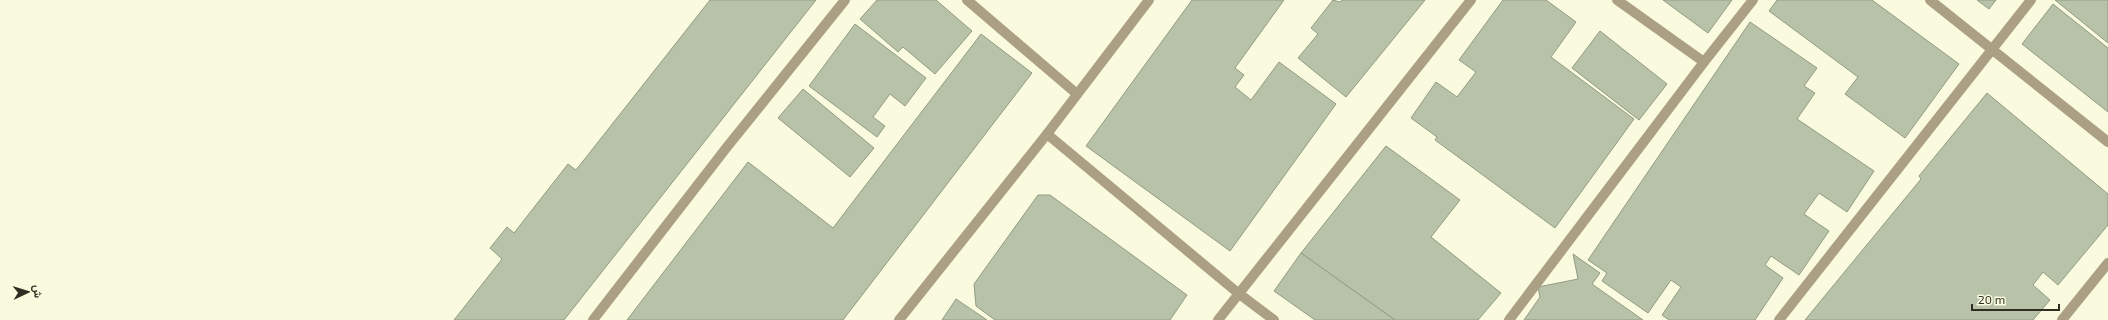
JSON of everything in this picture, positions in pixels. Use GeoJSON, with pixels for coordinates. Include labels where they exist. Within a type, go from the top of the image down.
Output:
{"type":"FeatureCollection","features":[{"type":"Feature","properties":{"kind":"street"},"geometry":{"type":"LineString","coordinates":[[593,320],[727,147],[845,0]]}},
{"type":"Feature","properties":{"kind":"street"},"geometry":{"type":"LineString","coordinates":[[967,0],[1076,94]]}},
{"type":"Feature","properties":{"kind":"street"},"geometry":{"type":"LineString","coordinates":[[899,320],[1047,134],[1149,0]]}},
{"type":"Feature","properties":{"kind":"street"},"geometry":{"type":"LineString","coordinates":[[1218,320],[1471,0]]}},
{"type":"Feature","properties":{"kind":"street"},"geometry":{"type":"LineString","coordinates":[[1617,0],[1704,62]]}},
{"type":"Feature","properties":{"kind":"street"},"geometry":{"type":"LineString","coordinates":[[1509,320],[1704,62],[1753,0]]}},
{"type":"Feature","properties":{"kind":"street"},"geometry":{"type":"LineString","coordinates":[[1930,0],[2108,142]]}},
{"type":"Feature","properties":{"kind":"street"},"geometry":{"type":"LineString","coordinates":[[1779,320],[2031,0]]}},
{"type":"Feature","properties":{"kind":"street"},"geometry":{"type":"LineString","coordinates":[[1047,134],[1238,293],[1274,320]]}},
{"type":"Feature","properties":{"kind":"street"},"geometry":{"type":"LineString","coordinates":[[2062,320],[2108,263]]}},
{"type":"Feature","properties":{"kind":"building"},"geometry":{"type":"Polygon","coordinates":[[[710,0],[816,0],[564,320],[454,320],[502,259],[490,248],[507,227],[514,233],[568,164],[576,170],[710,0]]]}},
{"type":"Feature","properties":{"kind":"building"},"geometry":{"type":"Polygon","coordinates":[[[877,0],[936,0],[972,31],[935,74],[903,47],[898,52],[860,19],[877,0]]]}},
{"type":"Feature","properties":{"kind":"building"},"geometry":{"type":"Polygon","coordinates":[[[1192,0],[1284,0],[1235,68],[1244,75],[1235,87],[1251,100],[1279,62],[1336,104],[1230,251],[1086,146],[1192,0]]]}},
{"type":"Feature","properties":{"kind":"building"},"geometry":{"type":"Polygon","coordinates":[[[1333,0],[1340,2],[1342,0],[1425,0],[1346,97],[1298,58],[1318,34],[1311,28],[1333,0]]]}},
{"type":"Feature","properties":{"kind":"building"},"geometry":{"type":"Polygon","coordinates":[[[1503,0],[1546,0],[1576,22],[1551,57],[1634,119],[1555,228],[1435,140],[1437,137],[1411,118],[1436,82],[1457,97],[1476,72],[1459,60],[1503,0]]]}},
{"type":"Feature","properties":{"kind":"building"},"geometry":{"type":"Polygon","coordinates":[[[1663,0],[1732,0],[1708,33],[1663,0]]]}},
{"type":"Feature","properties":{"kind":"building"},"geometry":{"type":"Polygon","coordinates":[[[1777,0],[1872,0],[1959,64],[1905,138],[1845,94],[1858,77],[1769,11],[1777,0]]]}},
{"type":"Feature","properties":{"kind":"building"},"geometry":{"type":"Polygon","coordinates":[[[1977,0],[1996,0],[1989,9],[1977,0]]]}},
{"type":"Feature","properties":{"kind":"building"},"geometry":{"type":"Polygon","coordinates":[[[2055,0],[2108,0],[2108,43],[2055,0]]]}},
{"type":"Feature","properties":{"kind":"building"},"geometry":{"type":"Polygon","coordinates":[[[2053,4],[2108,48],[2108,112],[2022,44],[2053,4]]]}},
{"type":"Feature","properties":{"kind":"building"},"geometry":{"type":"Polygon","coordinates":[[[1750,22],[1817,68],[1804,86],[1815,93],[1797,119],[1874,171],[1847,212],[1819,193],[1804,214],[1829,231],[1799,275],[1771,256],[1765,265],[1783,278],[1755,320],[1669,320],[1662,315],[1681,287],[1671,280],[1648,313],[1602,281],[1607,273],[1588,260],[1750,22]]]}},
{"type":"Feature","properties":{"kind":"building"},"geometry":{"type":"Polygon","coordinates":[[[855,24],[926,78],[905,106],[890,94],[873,117],[885,126],[877,137],[809,86],[855,24]]]}},
{"type":"Feature","properties":{"kind":"building"},"geometry":{"type":"Polygon","coordinates":[[[1600,31],[1667,84],[1639,120],[1572,68],[1600,31]]]}},
{"type":"Feature","properties":{"kind":"building"},"geometry":{"type":"Polygon","coordinates":[[[981,34],[1032,73],[843,320],[627,320],[748,162],[833,228],[981,34]]]}},
{"type":"Feature","properties":{"kind":"building"},"geometry":{"type":"Polygon","coordinates":[[[803,89],[874,148],[850,177],[778,118],[803,89]]]}},
{"type":"Feature","properties":{"kind":"building"},"geometry":{"type":"Polygon","coordinates":[[[1987,93],[2108,194],[2108,225],[2058,285],[2043,272],[2033,285],[2050,300],[2033,320],[1805,320],[1921,179],[1919,176],[1987,93]]]}},
{"type":"Feature","properties":{"kind":"building"},"geometry":{"type":"Polygon","coordinates":[[[1386,146],[1460,200],[1431,237],[1501,293],[1478,320],[1395,320],[1301,253],[1386,146]]]}},
{"type":"Feature","properties":{"kind":"building"},"geometry":{"type":"Polygon","coordinates":[[[1038,195],[1050,195],[1187,295],[1170,320],[995,320],[976,306],[974,284],[1038,195]]]}},
{"type":"Feature","properties":{"kind":"building"},"geometry":{"type":"Polygon","coordinates":[[[1301,253],[1395,320],[1315,320],[1274,291],[1301,253]]]}},
{"type":"Feature","properties":{"kind":"building"},"geometry":{"type":"Polygon","coordinates":[[[1573,254],[1600,273],[1592,284],[1643,320],[1524,320],[1540,297],[1538,287],[1578,279],[1573,254]]]}},
{"type":"Feature","properties":{"kind":"building"},"geometry":{"type":"Polygon","coordinates":[[[956,299],[987,320],[942,320],[956,299]]]}}]}
